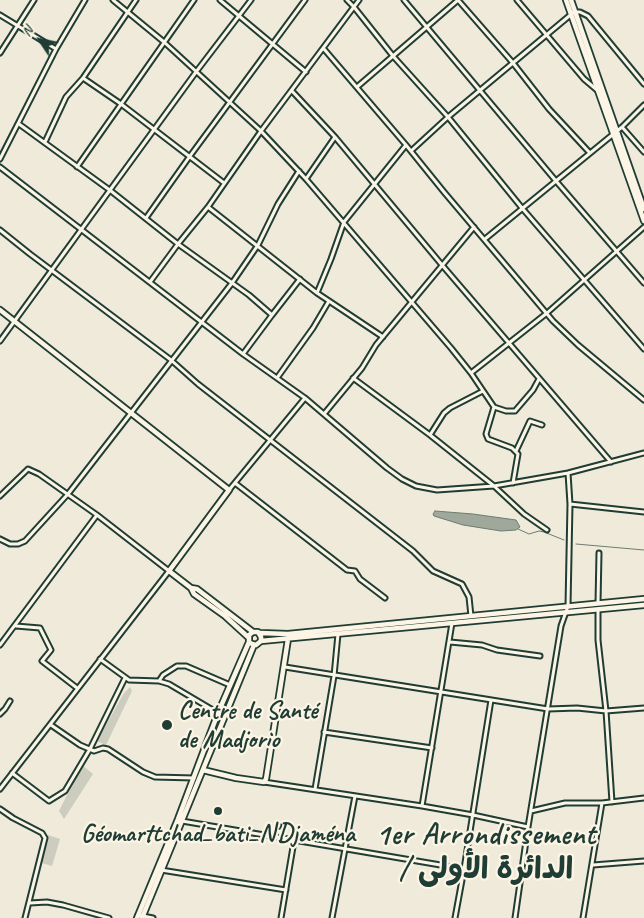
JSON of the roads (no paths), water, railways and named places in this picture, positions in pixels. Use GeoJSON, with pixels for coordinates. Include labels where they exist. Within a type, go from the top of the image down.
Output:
{"type":"FeatureCollection","features":[{"type":"Feature","properties":{"kind":"street"},"geometry":{"type":"LineString","coordinates":[[0,53],[34,0]]}},
{"type":"Feature","properties":{"kind":"street"},"geometry":{"type":"LineString","coordinates":[[0,159],[56,49],[85,0]]}},
{"type":"Feature","properties":{"kind":"street"},"geometry":{"type":"LineString","coordinates":[[113,0],[164,42],[262,131],[398,285],[471,374],[494,407],[506,411],[515,411],[533,390],[539,379]]}},
{"type":"Feature","properties":{"kind":"street"},"geometry":{"type":"LineString","coordinates":[[45,142],[61,106],[72,90],[84,78],[136,0]]}},
{"type":"Feature","properties":{"kind":"street"},"geometry":{"type":"LineString","coordinates":[[78,167],[194,0]]}},
{"type":"Feature","properties":{"kind":"street"},"geometry":{"type":"LineString","coordinates":[[220,0],[306,72]]}},
{"type":"Feature","properties":{"kind":"street"},"geometry":{"type":"LineString","coordinates":[[0,341],[196,72],[251,0]]}},
{"type":"Feature","properties":{"kind":"street"},"geometry":{"type":"LineString","coordinates":[[146,218],[305,0]]}},
{"type":"Feature","properties":{"kind":"street"},"geometry":{"type":"LineString","coordinates":[[347,0],[392,56],[448,117],[522,208],[644,348]]}},
{"type":"Feature","properties":{"kind":"street"},"geometry":{"type":"LineString","coordinates":[[150,282],[208,207],[359,0]]}},
{"type":"Feature","properties":{"kind":"street"},"geometry":{"type":"LineString","coordinates":[[404,0],[556,182],[644,283]]}},
{"type":"Feature","properties":{"kind":"street"},"geometry":{"type":"LineString","coordinates":[[357,87],[458,0],[549,108],[589,152]]}},
{"type":"Feature","properties":{"kind":"street"},"geometry":{"type":"LineString","coordinates":[[516,0],[584,79],[597,90]]}},
{"type":"Feature","properties":{"kind":"street"},"geometry":{"type":"LineString","coordinates":[[566,0],[644,221]]}},
{"type":"Feature","properties":{"kind":"street"},"geometry":{"type":"LineString","coordinates":[[571,0],[572,13],[597,90],[644,209]]}},
{"type":"Feature","properties":{"kind":"street"},"geometry":{"type":"LineString","coordinates":[[411,151],[448,117],[572,13],[580,12],[588,16],[644,84]]}},
{"type":"Feature","properties":{"kind":"street"},"geometry":{"type":"LineString","coordinates":[[0,14],[56,49]]}},
{"type":"Feature","properties":{"kind":"street"},"geometry":{"type":"LineString","coordinates":[[324,49],[562,330],[644,400]]}},
{"type":"Feature","properties":{"kind":"street"},"geometry":{"type":"LineString","coordinates":[[84,78],[224,183]]}},
{"type":"Feature","properties":{"kind":"street"},"geometry":{"type":"LineString","coordinates":[[292,91],[335,137],[611,462]]}},
{"type":"Feature","properties":{"kind":"street"},"geometry":{"type":"LineString","coordinates":[[485,239],[556,182],[589,152],[622,127],[644,105]]}},
{"type":"Feature","properties":{"kind":"street"},"geometry":{"type":"LineString","coordinates":[[19,124],[249,295],[272,315]]}},
{"type":"Feature","properties":{"kind":"street"},"geometry":{"type":"LineString","coordinates":[[622,127],[644,152]]}},
{"type":"Feature","properties":{"kind":"street"},"geometry":{"type":"LineString","coordinates":[[306,179],[335,137]]}},
{"type":"Feature","properties":{"kind":"street"},"geometry":{"type":"LineString","coordinates":[[317,293],[344,222],[406,145]]}},
{"type":"Feature","properties":{"kind":"street"},"geometry":{"type":"LineString","coordinates":[[0,167],[243,354],[305,398],[387,468],[416,486],[437,490],[512,484],[568,473],[644,453]]}},
{"type":"Feature","properties":{"kind":"street"},"geometry":{"type":"LineString","coordinates":[[0,540],[10,544],[26,541],[68,494],[232,283],[258,245],[278,204],[299,171]]}},
{"type":"Feature","properties":{"kind":"street"},"geometry":{"type":"LineString","coordinates":[[208,207],[317,293],[383,337]]}},
{"type":"Feature","properties":{"kind":"street"},"geometry":{"type":"LineString","coordinates":[[324,414],[354,378],[383,337],[474,227]]}},
{"type":"Feature","properties":{"kind":"street"},"geometry":{"type":"LineString","coordinates":[[471,374],[547,313],[644,227]]}},
{"type":"Feature","properties":{"kind":"street"},"geometry":{"type":"LineString","coordinates":[[0,230],[171,360],[198,384],[413,551],[434,571],[462,584],[469,597],[471,616]]}},
{"type":"Feature","properties":{"kind":"street"},"geometry":{"type":"LineString","coordinates":[[243,354],[300,279]]}},
{"type":"Feature","properties":{"kind":"street"},"geometry":{"type":"LineString","coordinates":[[277,378],[329,301]]}},
{"type":"Feature","properties":{"kind":"street"},"geometry":{"type":"LineString","coordinates":[[0,310],[229,490]]}},
{"type":"Feature","properties":{"kind":"street"},"geometry":{"type":"LineString","coordinates":[[354,378],[430,435],[494,486],[524,514],[547,530]]}},
{"type":"Feature","properties":{"kind":"street"},"geometry":{"type":"LineString","coordinates":[[430,435],[444,413],[450,408],[483,391]]}},
{"type":"Feature","properties":{"kind":"street"},"geometry":{"type":"LineString","coordinates":[[0,789],[169,571],[229,490],[305,398]]}},
{"type":"Feature","properties":{"kind":"street"},"geometry":{"type":"LineString","coordinates":[[494,407],[487,436],[490,441],[516,451],[518,456],[512,484]]}},
{"type":"Feature","properties":{"kind":"street"},"geometry":{"type":"LineString","coordinates":[[516,451],[530,421],[542,425]]}},
{"type":"Feature","properties":{"kind":"street"},"geometry":{"type":"LineString","coordinates":[[0,496],[28,469],[39,474],[97,514],[191,588],[194,594],[225,616],[254,645]]}},
{"type":"Feature","properties":{"kind":"street"},"geometry":{"type":"LineString","coordinates":[[515,918],[528,827],[562,626],[568,606],[570,504],[568,473]]}},
{"type":"Feature","properties":{"kind":"street"},"geometry":{"type":"LineString","coordinates":[[235,483],[347,570],[355,571],[360,579],[385,598]]}},
{"type":"Feature","properties":{"kind":"street"},"geometry":{"type":"LineString","coordinates":[[570,504],[644,512]]}},
{"type":"Feature","properties":{"kind":"street"},"geometry":{"type":"LineString","coordinates":[[0,645],[97,514]]}},
{"type":"Feature","properties":{"kind":"street"},"geometry":{"type":"LineString","coordinates":[[598,603],[599,553]]}},
{"type":"Feature","properties":{"kind":"street"},"geometry":{"type":"LineString","coordinates":[[191,588],[197,589],[253,632],[280,634],[598,611],[644,605]]}},
{"type":"Feature","properties":{"kind":"street"},"geometry":{"type":"LineString","coordinates":[[140,917],[162,870],[254,645],[261,641],[338,631],[644,599]]}},
{"type":"Feature","properties":{"kind":"street"},"geometry":{"type":"LineString","coordinates":[[598,611],[598,640],[606,711],[612,802]]}},
{"type":"Feature","properties":{"kind":"street"},"geometry":{"type":"LineString","coordinates":[[422,806],[452,622]]}},
{"type":"Feature","properties":{"kind":"street"},"geometry":{"type":"LineString","coordinates":[[15,626],[40,628],[51,650],[42,661],[77,688]]}},
{"type":"Feature","properties":{"kind":"street"},"geometry":{"type":"LineString","coordinates":[[314,789],[334,676],[338,631]]}},
{"type":"Feature","properties":{"kind":"street"},"geometry":{"type":"LineString","coordinates":[[140,917],[218,713],[250,634],[253,632]]}},
{"type":"Feature","properties":{"kind":"street"},"geometry":{"type":"LineString","coordinates":[[259,633],[261,641]]}},
{"type":"Feature","properties":{"kind":"street"},"geometry":{"type":"LineString","coordinates":[[264,782],[268,771],[288,639]]}},
{"type":"Feature","properties":{"kind":"street"},"geometry":{"type":"LineString","coordinates":[[450,642],[482,645],[497,650],[540,656]]}},
{"type":"Feature","properties":{"kind":"street"},"geometry":{"type":"LineString","coordinates":[[100,658],[124,678],[135,681],[159,681],[169,684],[218,713]]}},
{"type":"Feature","properties":{"kind":"street"},"geometry":{"type":"LineString","coordinates":[[159,681],[162,675],[177,666],[186,666],[230,686]]}},
{"type":"Feature","properties":{"kind":"street"},"geometry":{"type":"LineString","coordinates":[[285,667],[548,709],[577,708],[606,711],[644,708]]}},
{"type":"Feature","properties":{"kind":"street"},"geometry":{"type":"LineString","coordinates":[[12,773],[49,801],[66,791],[90,749],[124,678]]}},
{"type":"Feature","properties":{"kind":"street"},"geometry":{"type":"LineString","coordinates":[[0,714],[5,710],[10,700]]}},
{"type":"Feature","properties":{"kind":"street"},"geometry":{"type":"LineString","coordinates":[[455,918],[491,700]]}},
{"type":"Feature","properties":{"kind":"street"},"geometry":{"type":"LineString","coordinates":[[51,725],[80,745],[94,751],[103,748],[108,750],[143,772],[156,777],[194,778]]}},
{"type":"Feature","properties":{"kind":"street"},"geometry":{"type":"LineString","coordinates":[[324,732],[432,748]]}},
{"type":"Feature","properties":{"kind":"street"},"geometry":{"type":"LineString","coordinates":[[202,770],[236,778],[422,806],[528,827]]}},
{"type":"Feature","properties":{"kind":"street"},"geometry":{"type":"LineString","coordinates":[[332,918],[355,796]]}},
{"type":"Feature","properties":{"kind":"street"},"geometry":{"type":"LineString","coordinates":[[531,811],[564,803],[602,803],[644,798]]}},
{"type":"Feature","properties":{"kind":"street"},"geometry":{"type":"LineString","coordinates":[[583,918],[602,803]]}},
{"type":"Feature","properties":{"kind":"street"},"geometry":{"type":"LineString","coordinates":[[0,809],[44,836],[44,845],[25,918]]}},
{"type":"Feature","properties":{"kind":"street"},"geometry":{"type":"LineString","coordinates":[[182,821],[464,869]]}},
{"type":"Feature","properties":{"kind":"street"},"geometry":{"type":"LineString","coordinates":[[281,918],[294,841]]}},
{"type":"Feature","properties":{"kind":"street"},"geometry":{"type":"LineString","coordinates":[[593,865],[644,861]]}},
{"type":"Feature","properties":{"kind":"street"},"geometry":{"type":"LineString","coordinates":[[162,870],[286,890]]}},
{"type":"Feature","properties":{"kind":"street"},"geometry":{"type":"LineString","coordinates":[[30,903],[47,902],[109,918]]}},
{"type":"Feature","properties":{"kind":"street"},"geometry":{"type":"LineString","coordinates":[[140,917],[153,918]]}},
{"type":"Feature","properties":{"kind":"waterway"},"geometry":{"type":"LineString","coordinates":[[518,529],[529,534],[539,531],[544,532],[564,540]]}},
{"type":"Feature","properties":{"kind":"waterway"},"geometry":{"type":"LineString","coordinates":[[576,544],[644,550]]}},
{"type":"Feature","properties":{"kind":"place","name":"Centre de Santé de Madjorio"},"geometry":{"type":"Point","coordinates":[167,725]}},
{"type":"Feature","properties":{"kind":"place","name":"Géomarttchad_bati_N'Djaména"},"geometry":{"type":"Point","coordinates":[218,811]}},
{"type":"Feature","properties":{"kind":"district","name":"1er Arrondissement / الدائرة الأولى"},"geometry":{"type":"Point","coordinates":[486,853]}}]}
